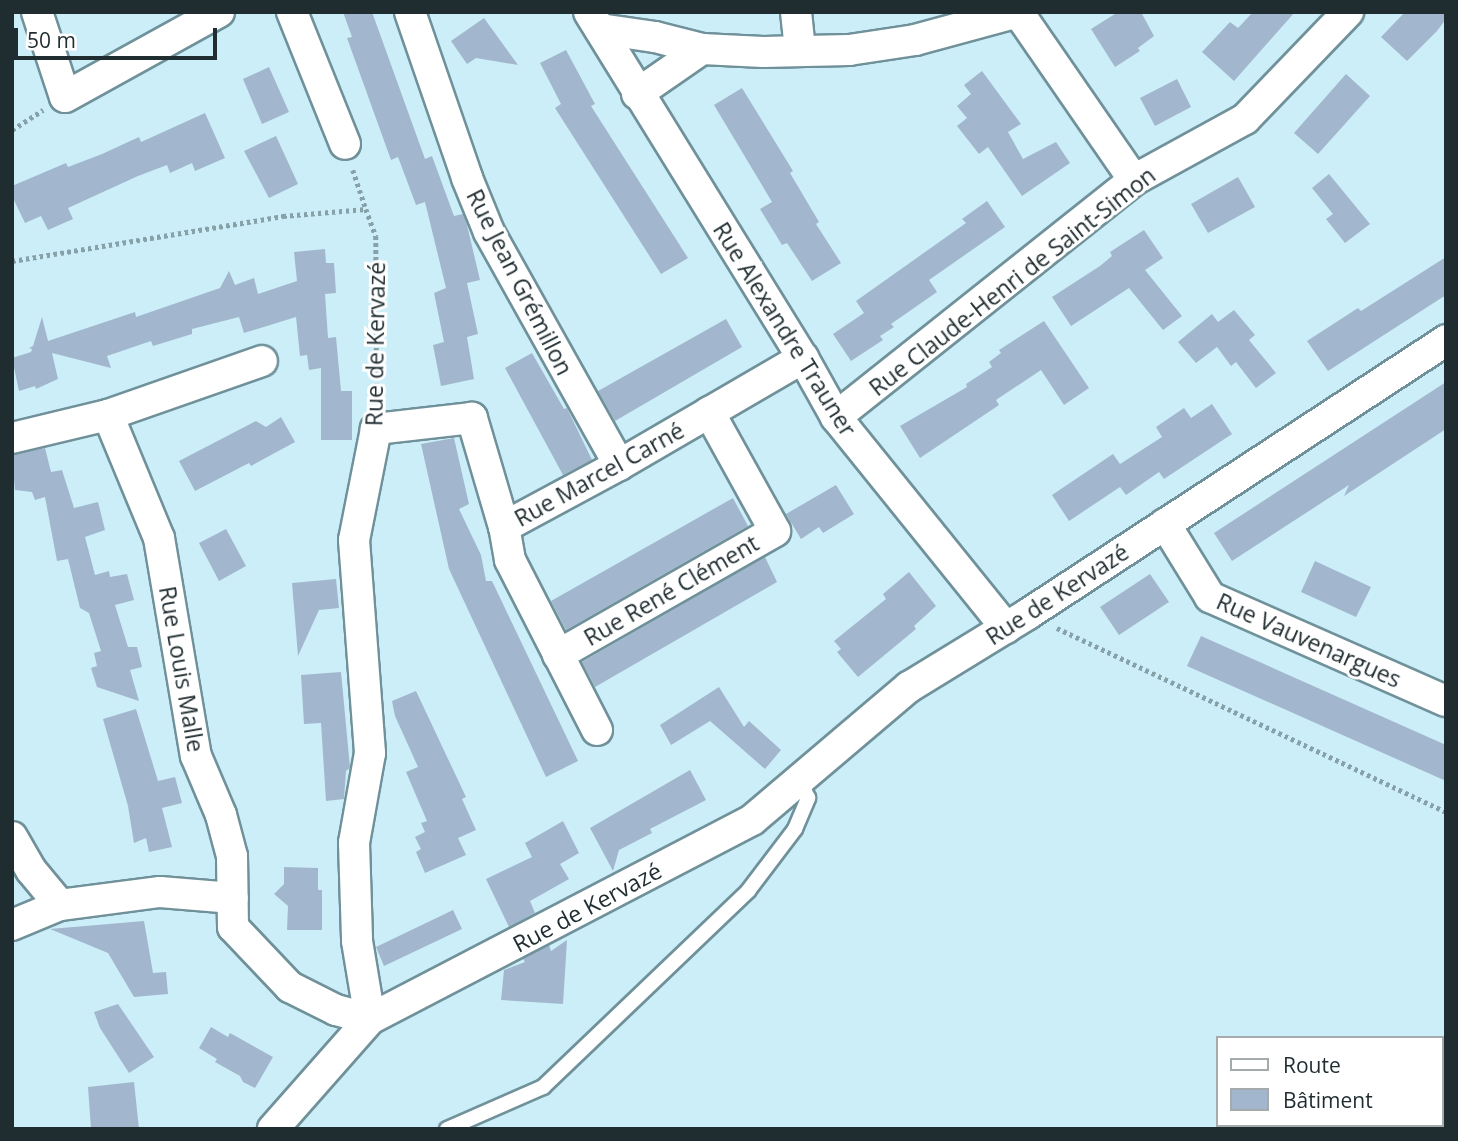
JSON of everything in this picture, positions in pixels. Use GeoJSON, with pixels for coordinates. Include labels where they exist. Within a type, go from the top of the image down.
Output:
{"type":"FeatureCollection","features":[{"type":"Feature","properties":{"kind":"street"},"geometry":{"type":"LineString","coordinates":[[37,12],[65,97],[219,12]]}},
{"type":"Feature","properties":{"kind":"street"},"geometry":{"type":"LineString","coordinates":[[292,12],[345,144]]}},
{"type":"Feature","properties":{"kind":"street","name":"Rue Jean Grémillon"},"geometry":{"type":"LineString","coordinates":[[410,12],[467,178],[489,232],[618,465]]}},
{"type":"Feature","properties":{"kind":"street"},"geometry":{"type":"LineString","coordinates":[[796,12],[800,51]]}},
{"type":"Feature","properties":{"kind":"street"},"geometry":{"type":"LineString","coordinates":[[595,21],[702,49],[849,50],[915,40],[1018,12],[1134,180]]}},
{"type":"Feature","properties":{"kind":"street","name":"Rue Claude-Henri de Saint-Simon"},"geometry":{"type":"LineString","coordinates":[[836,417],[1134,180],[1245,119],[1348,12]]}},
{"type":"Feature","properties":{"kind":"street","name":"Rue Alexandre Trauner"},"geometry":{"type":"LineString","coordinates":[[595,21],[637,94],[803,358],[836,417],[1017,621]]}},
{"type":"Feature","properties":{"kind":"street"},"geometry":{"type":"LineString","coordinates":[[637,94],[702,49]]}},
{"type":"Feature","properties":{"kind":"street","name":"Rue de Kervazé"},"geometry":{"type":"LineString","coordinates":[[376,429],[354,540],[370,753],[354,843],[357,941],[370,1019],[752,820],[909,687],[1017,621],[1446,340]]}},
{"type":"Feature","properties":{"kind":"street","name":"Rue Marcel Carné"},"geometry":{"type":"LineString","coordinates":[[376,429],[472,418],[504,527],[618,465],[803,358]]}},
{"type":"Feature","properties":{"kind":"street"},"geometry":{"type":"LineString","coordinates":[[12,438],[108,415],[261,361]]}},
{"type":"Feature","properties":{"kind":"street","name":"Rue René Clément"},"geometry":{"type":"LineString","coordinates":[[558,655],[775,531],[709,412]]}},
{"type":"Feature","properties":{"kind":"street","name":"Rue Louis Malle"},"geometry":{"type":"LineString","coordinates":[[108,415],[159,538],[196,756],[221,815],[232,856],[233,927],[290,986],[336,1010],[370,1019]]}},
{"type":"Feature","properties":{"kind":"street","name":"Rue Vauvenargues"},"geometry":{"type":"LineString","coordinates":[[1165,524],[1210,597],[1446,701]]}},
{"type":"Feature","properties":{"kind":"street","name":"Rue René Clément"},"geometry":{"type":"LineString","coordinates":[[504,527],[510,560],[597,730]]}},
{"type":"Feature","properties":{"kind":"street"},"geometry":{"type":"LineString","coordinates":[[12,837],[30,870],[60,905]]}},
{"type":"Feature","properties":{"kind":"street"},"geometry":{"type":"LineString","coordinates":[[12,925],[60,905],[160,892],[233,898]]}},
{"type":"Feature","properties":{"kind":"street"},"geometry":{"type":"LineString","coordinates":[[273,1129],[370,1019]]}},
{"type":"Feature","properties":{"kind":"lane"},"geometry":{"type":"LineString","coordinates":[[447,1129],[543,1087],[748,891],[795,829],[808,798],[800,780]]}},
{"type":"Feature","properties":{"kind":"path"},"geometry":{"type":"LineString","coordinates":[[12,130],[65,97]]}},
{"type":"Feature","properties":{"kind":"path"},"geometry":{"type":"LineString","coordinates":[[12,261],[283,216],[366,209],[345,144]]}},
{"type":"Feature","properties":{"kind":"path","name":"Rue de Kervazé"},"geometry":{"type":"LineString","coordinates":[[366,209],[376,236],[376,429]]}},
{"type":"Feature","properties":{"kind":"path"},"geometry":{"type":"LineString","coordinates":[[1017,621],[1446,812]]}},
{"type":"Feature","properties":{"kind":"building"},"geometry":{"type":"Polygon","coordinates":[[[343,12],[372,12],[425,159],[432,156],[454,216],[463,214],[467,225],[480,280],[467,283],[478,334],[467,337],[474,379],[441,386],[433,345],[444,342],[434,293],[446,288],[425,202],[416,205],[398,157],[391,160],[347,38],[352,37],[343,12]]]}},
{"type":"Feature","properties":{"kind":"building"},"geometry":{"type":"Polygon","coordinates":[[[1118,12],[1141,12],[1154,36],[1138,48],[1140,51],[1115,67],[1091,29],[1118,12]]]}},
{"type":"Feature","properties":{"kind":"building"},"geometry":{"type":"Polygon","coordinates":[[[1253,12],[1295,12],[1234,81],[1202,52],[1230,22],[1238,28],[1253,12]]]}},
{"type":"Feature","properties":{"kind":"building"},"geometry":{"type":"Polygon","coordinates":[[[1405,12],[1446,12],[1446,19],[1437,31],[1407,61],[1381,37],[1405,12]]]}},
{"type":"Feature","properties":{"kind":"building"},"geometry":{"type":"Polygon","coordinates":[[[484,18],[518,65],[476,58],[467,64],[451,41],[484,18]]]}},
{"type":"Feature","properties":{"kind":"building"},"geometry":{"type":"Polygon","coordinates":[[[566,50],[595,104],[591,106],[688,258],[661,274],[555,108],[561,104],[540,63],[566,50]]]}},
{"type":"Feature","properties":{"kind":"building"},"geometry":{"type":"Polygon","coordinates":[[[269,67],[289,112],[262,124],[243,79],[269,67]]]}},
{"type":"Feature","properties":{"kind":"building"},"geometry":{"type":"Polygon","coordinates":[[[982,71],[1021,124],[1008,132],[1023,159],[1056,142],[1070,163],[1022,196],[988,147],[979,154],[957,126],[967,118],[957,106],[971,94],[964,85],[982,71]]]}},
{"type":"Feature","properties":{"kind":"building"},"geometry":{"type":"Polygon","coordinates":[[[1346,74],[1370,96],[1318,154],[1294,133],[1346,74]]]}},
{"type":"Feature","properties":{"kind":"building"},"geometry":{"type":"Polygon","coordinates":[[[1177,79],[1191,107],[1155,126],[1140,98],[1177,79]]]}},
{"type":"Feature","properties":{"kind":"building"},"geometry":{"type":"Polygon","coordinates":[[[742,88],[793,171],[790,173],[819,222],[816,224],[841,263],[812,281],[787,243],[782,245],[760,209],[772,202],[714,105],[742,88]]]}},
{"type":"Feature","properties":{"kind":"building"},"geometry":{"type":"Polygon","coordinates":[[[205,113],[225,158],[195,171],[192,163],[170,173],[167,165],[138,176],[68,208],[73,219],[48,230],[41,216],[25,223],[12,196],[12,186],[66,163],[68,167],[102,154],[139,137],[141,142],[205,113]]]}},
{"type":"Feature","properties":{"kind":"building"},"geometry":{"type":"Polygon","coordinates":[[[276,136],[298,184],[269,198],[244,151],[276,136]]]}},
{"type":"Feature","properties":{"kind":"building"},"geometry":{"type":"Polygon","coordinates":[[[1329,174],[1370,224],[1345,243],[1326,219],[1333,214],[1312,188],[1329,174]]]}},
{"type":"Feature","properties":{"kind":"building"},"geometry":{"type":"Polygon","coordinates":[[[1238,177],[1255,207],[1208,233],[1191,204],[1238,177]]]}},
{"type":"Feature","properties":{"kind":"building"},"geometry":{"type":"Polygon","coordinates":[[[987,201],[1005,227],[929,280],[937,292],[891,324],[894,327],[880,336],[883,340],[851,361],[833,334],[864,313],[856,301],[966,223],[962,219],[987,201]]]}},
{"type":"Feature","properties":{"kind":"building"},"geometry":{"type":"Polygon","coordinates":[[[1144,230],[1163,258],[1145,270],[1182,316],[1163,330],[1129,288],[1071,326],[1052,297],[1100,266],[1112,256],[1110,252],[1144,230]]]}},
{"type":"Feature","properties":{"kind":"building"},"geometry":{"type":"Polygon","coordinates":[[[325,249],[326,263],[334,263],[336,293],[325,294],[328,338],[336,337],[341,391],[352,391],[352,440],[321,440],[321,368],[309,370],[307,355],[300,356],[296,317],[244,333],[239,317],[192,329],[192,334],[153,346],[151,341],[107,356],[111,368],[52,353],[58,379],[36,389],[35,386],[19,391],[12,358],[31,352],[32,349],[29,348],[33,346],[42,317],[48,341],[135,312],[136,317],[220,288],[229,271],[235,285],[254,278],[258,294],[297,281],[294,252],[325,249]]]}},
{"type":"Feature","properties":{"kind":"building"},"geometry":{"type":"Polygon","coordinates":[[[1446,257],[1446,295],[1328,371],[1307,341],[1358,308],[1361,311],[1446,257]]]}},
{"type":"Feature","properties":{"kind":"building"},"geometry":{"type":"Polygon","coordinates":[[[1234,310],[1255,335],[1249,340],[1276,373],[1256,388],[1236,362],[1231,366],[1217,347],[1196,363],[1178,342],[1212,314],[1218,322],[1234,310]]]}},
{"type":"Feature","properties":{"kind":"building"},"geometry":{"type":"Polygon","coordinates":[[[726,319],[742,347],[615,421],[598,391],[726,319]]]}},
{"type":"Feature","properties":{"kind":"building"},"geometry":{"type":"Polygon","coordinates":[[[1044,321],[1089,388],[1064,405],[1041,370],[996,400],[999,405],[920,458],[900,426],[967,387],[966,384],[992,367],[989,362],[1001,353],[999,350],[1044,321]]]}},
{"type":"Feature","properties":{"kind":"building"},"geometry":{"type":"Polygon","coordinates":[[[532,353],[564,409],[567,408],[592,460],[563,475],[505,368],[532,353]]]}},
{"type":"Feature","properties":{"kind":"building"},"geometry":{"type":"Polygon","coordinates":[[[1446,382],[1446,429],[1344,496],[1349,485],[1232,561],[1214,533],[1446,382]]]}},
{"type":"Feature","properties":{"kind":"building"},"geometry":{"type":"Polygon","coordinates":[[[1212,404],[1232,434],[1164,479],[1159,472],[1126,495],[1120,487],[1069,521],[1052,495],[1113,454],[1120,464],[1162,437],[1156,427],[1184,408],[1191,418],[1212,404]]]}},
{"type":"Feature","properties":{"kind":"building"},"geometry":{"type":"Polygon","coordinates":[[[281,417],[295,442],[251,466],[249,463],[195,491],[179,461],[256,421],[266,427],[281,417]]]}},
{"type":"Feature","properties":{"kind":"building"},"geometry":{"type":"Polygon","coordinates":[[[454,438],[469,504],[459,509],[481,555],[486,581],[492,581],[578,761],[546,777],[449,569],[421,444],[454,438]]]}},
{"type":"Feature","properties":{"kind":"building"},"geometry":{"type":"Polygon","coordinates":[[[45,448],[51,472],[62,470],[74,508],[98,502],[105,530],[85,537],[95,575],[109,571],[110,577],[127,574],[134,600],[115,605],[128,647],[137,647],[142,667],[130,670],[139,701],[97,687],[91,668],[97,666],[94,653],[101,651],[89,613],[80,608],[68,559],[57,561],[45,497],[35,500],[32,492],[15,490],[12,455],[45,448]]]}},
{"type":"Feature","properties":{"kind":"building"},"geometry":{"type":"Polygon","coordinates":[[[836,485],[854,514],[823,533],[819,527],[801,539],[786,514],[836,485]]]}},
{"type":"Feature","properties":{"kind":"building"},"geometry":{"type":"Polygon","coordinates":[[[733,498],[748,526],[566,630],[551,601],[733,498]]]}},
{"type":"Feature","properties":{"kind":"building"},"geometry":{"type":"Polygon","coordinates":[[[226,529],[246,566],[219,581],[199,543],[226,529]]]}},
{"type":"Feature","properties":{"kind":"building"},"geometry":{"type":"Polygon","coordinates":[[[765,557],[777,582],[595,687],[582,662],[765,557]]]}},
{"type":"Feature","properties":{"kind":"building"},"geometry":{"type":"Polygon","coordinates":[[[1315,561],[1371,587],[1356,617],[1301,592],[1315,561]]]}},
{"type":"Feature","properties":{"kind":"building"},"geometry":{"type":"Polygon","coordinates":[[[909,572],[936,606],[914,626],[916,629],[858,677],[837,652],[841,649],[834,641],[886,599],[883,594],[909,572]]]}},
{"type":"Feature","properties":{"kind":"building"},"geometry":{"type":"Polygon","coordinates":[[[1150,574],[1169,602],[1119,635],[1100,607],[1150,574]]]}},
{"type":"Feature","properties":{"kind":"building"},"geometry":{"type":"Polygon","coordinates":[[[336,579],[339,608],[319,610],[298,656],[292,583],[336,579]]]}},
{"type":"Feature","properties":{"kind":"building"},"geometry":{"type":"Polygon","coordinates":[[[1201,636],[1446,745],[1446,781],[1187,666],[1201,636]]]}},
{"type":"Feature","properties":{"kind":"building"},"geometry":{"type":"Polygon","coordinates":[[[341,672],[350,768],[346,771],[344,799],[326,801],[321,723],[304,724],[301,675],[341,672]]]}},
{"type":"Feature","properties":{"kind":"building"},"geometry":{"type":"Polygon","coordinates":[[[719,687],[744,727],[749,721],[781,750],[765,769],[710,721],[671,745],[660,725],[719,687]]]}},
{"type":"Feature","properties":{"kind":"building"},"geometry":{"type":"Polygon","coordinates":[[[416,691],[466,797],[462,799],[476,830],[458,838],[466,855],[425,873],[416,852],[421,849],[415,837],[425,832],[421,823],[427,821],[406,772],[418,767],[395,716],[392,701],[416,691]]]}},
{"type":"Feature","properties":{"kind":"building"},"geometry":{"type":"Polygon","coordinates":[[[136,709],[158,781],[175,777],[182,803],[162,808],[172,847],[149,852],[146,838],[134,843],[128,806],[103,719],[136,709]]]}},
{"type":"Feature","properties":{"kind":"building"},"geometry":{"type":"Polygon","coordinates":[[[690,770],[706,800],[650,829],[652,833],[619,850],[613,871],[590,828],[690,770]]]}},
{"type":"Feature","properties":{"kind":"building"},"geometry":{"type":"Polygon","coordinates":[[[563,821],[579,853],[560,864],[569,879],[530,901],[535,913],[509,927],[486,879],[532,857],[525,843],[563,821]]]}},
{"type":"Feature","properties":{"kind":"building"},"geometry":{"type":"Polygon","coordinates":[[[284,867],[318,868],[318,890],[322,890],[322,930],[287,930],[288,906],[274,894],[284,884],[284,867]]]}},
{"type":"Feature","properties":{"kind":"building"},"geometry":{"type":"Polygon","coordinates":[[[453,910],[462,929],[384,966],[376,947],[453,910]]]}},
{"type":"Feature","properties":{"kind":"building"},"geometry":{"type":"Polygon","coordinates":[[[144,921],[153,973],[166,972],[168,994],[134,997],[108,953],[50,929],[144,921]]]}},
{"type":"Feature","properties":{"kind":"building"},"geometry":{"type":"Polygon","coordinates":[[[567,940],[563,1004],[501,1000],[504,970],[525,962],[523,959],[549,945],[551,951],[567,940]]]}},
{"type":"Feature","properties":{"kind":"building"},"geometry":{"type":"Polygon","coordinates":[[[118,1004],[154,1057],[129,1073],[100,1028],[94,1012],[118,1004]]]}},
{"type":"Feature","properties":{"kind":"building"},"geometry":{"type":"Polygon","coordinates":[[[211,1027],[228,1037],[230,1033],[273,1057],[255,1088],[199,1048],[211,1027]]]}},
{"type":"Feature","properties":{"kind":"building"},"geometry":{"type":"Polygon","coordinates":[[[134,1082],[139,1129],[91,1129],[88,1087],[134,1082]]]}}]}
